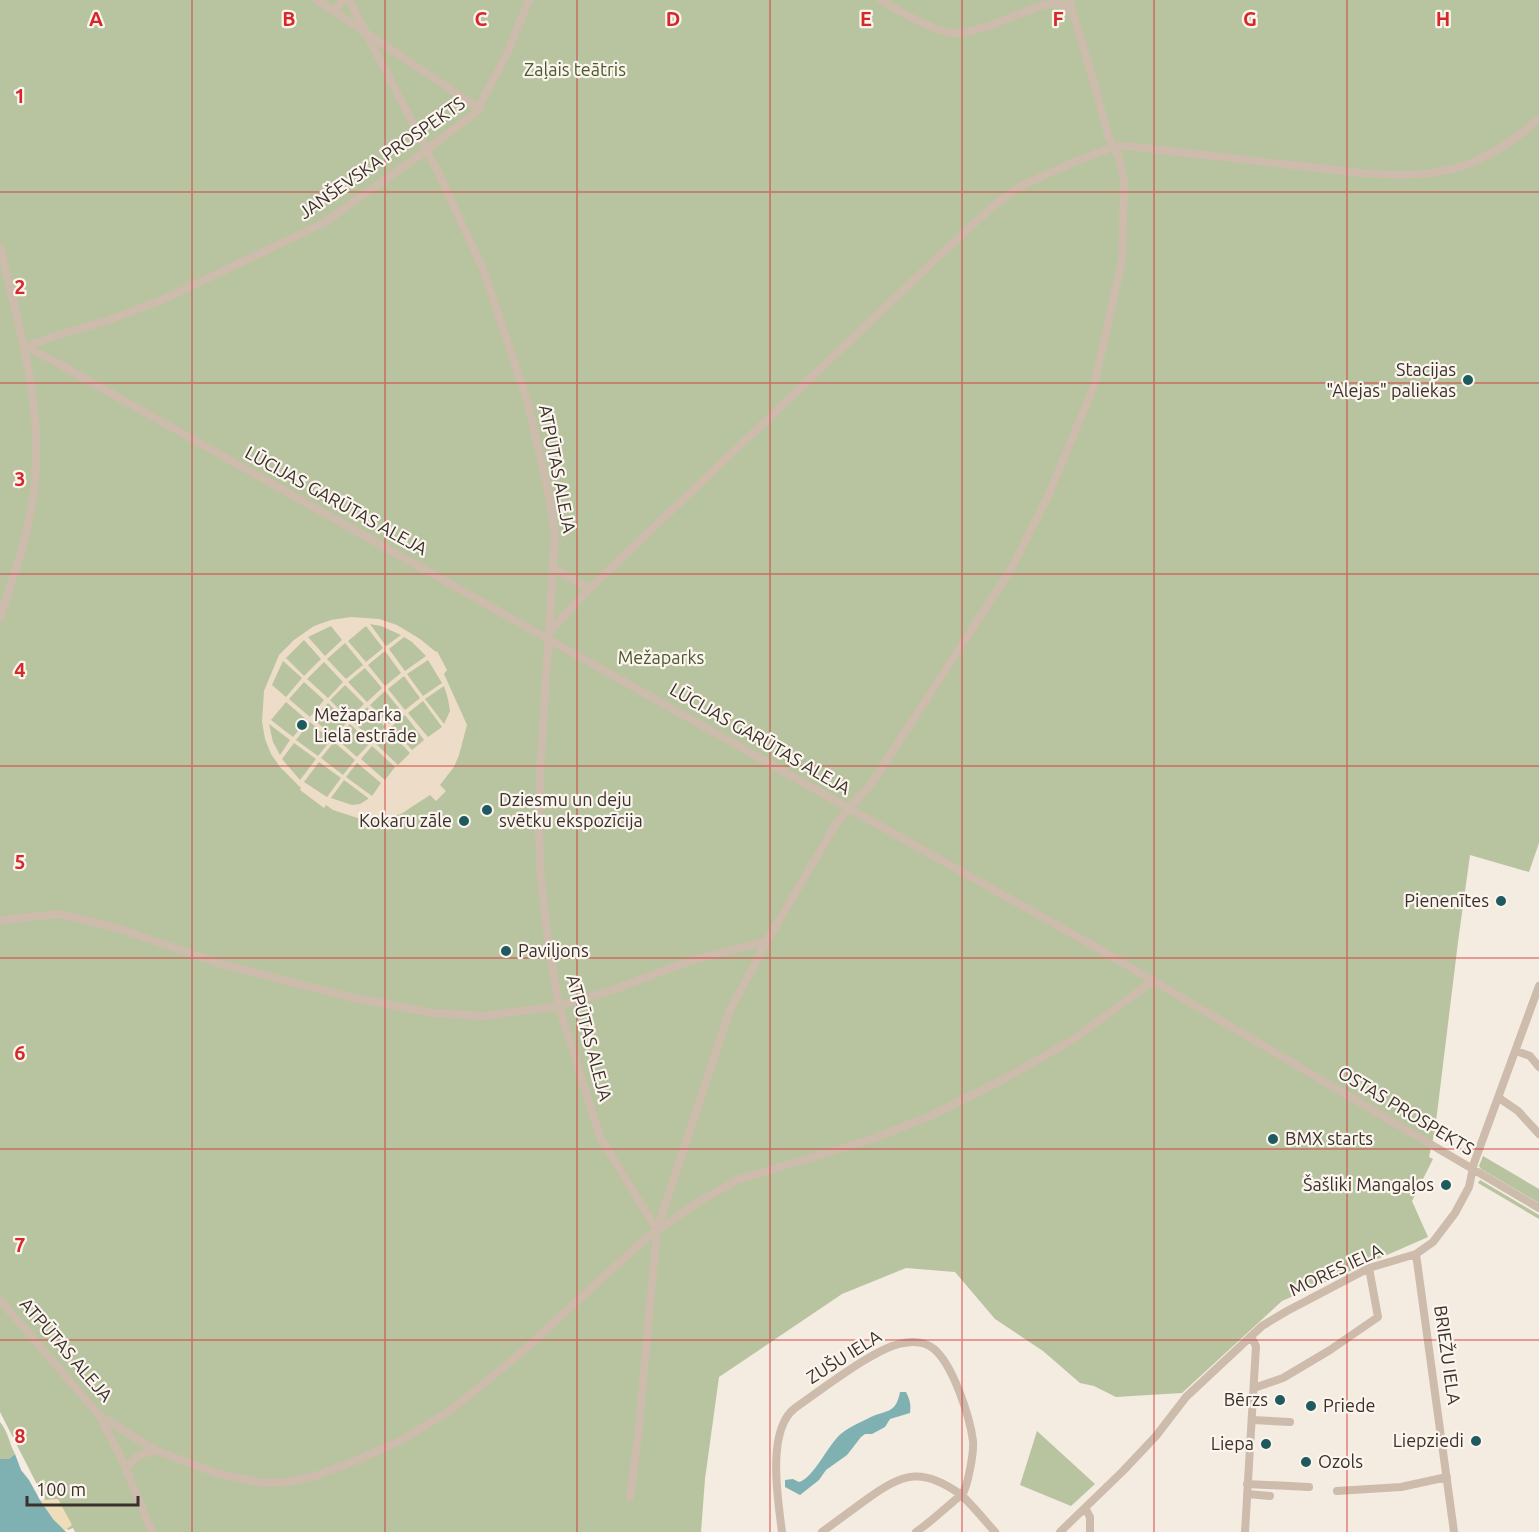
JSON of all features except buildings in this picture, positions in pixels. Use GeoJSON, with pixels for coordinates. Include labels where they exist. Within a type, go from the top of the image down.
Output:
{"type":"FeatureCollection","features":[{"type":"Feature","properties":{"kind":"street"},"geometry":{"type":"LineString","coordinates":[[317,0],[480,110]]}},
{"type":"Feature","properties":{"kind":"street"},"geometry":{"type":"LineString","coordinates":[[335,12],[342,0]]}},
{"type":"Feature","properties":{"kind":"street","name":"ATPŪTAS ALEJA"},"geometry":{"type":"LineString","coordinates":[[0,1300],[99,1415],[154,1450],[216,1473],[262,1483],[289,1482],[318,1475],[398,1442],[448,1412],[486,1383],[657,1230],[600,1137],[559,1006],[550,955],[542,891],[539,832],[540,773],[555,535],[551,505],[527,400],[486,276],[438,172],[349,0]]}},
{"type":"Feature","properties":{"kind":"street","name":"JANŠEVSKA PROSPEKTS"},"geometry":{"type":"LineString","coordinates":[[25,347],[109,320],[164,299],[322,224],[480,110],[480,104],[506,56],[529,0]]}},
{"type":"Feature","properties":{"kind":"street"},"geometry":{"type":"LineString","coordinates":[[881,0],[929,26],[953,33],[968,32],[1046,4],[1060,4],[1071,10]]}},
{"type":"Feature","properties":{"kind":"street"},"geometry":{"type":"LineString","coordinates":[[630,1497],[657,1230],[729,1012],[767,941],[837,822],[871,784],[1010,572],[1076,434],[1094,386],[1122,261],[1124,182],[1119,157],[1109,138],[1069,0]]}},
{"type":"Feature","properties":{"kind":"street"},"geometry":{"type":"LineString","coordinates":[[549,635],[589,589],[987,211],[1019,187],[1054,170],[1113,147],[1126,146],[1362,173],[1427,174],[1466,165],[1488,156],[1539,119]]}},
{"type":"Feature","properties":{"kind":"street"},"geometry":{"type":"LineString","coordinates":[[0,247],[3,272],[25,347],[37,424],[37,456],[32,507],[0,618]]}},
{"type":"Feature","properties":{"kind":"street","name":"LŪCIJAS GARŪTAS ALEJA"},"geometry":{"type":"LineString","coordinates":[[25,347],[549,635],[1257,1041]]}},
{"type":"Feature","properties":{"kind":"street"},"geometry":{"type":"LineString","coordinates":[[554,568],[589,589]]}},
{"type":"Feature","properties":{"kind":"street"},"geometry":{"type":"LineString","coordinates":[[0,920],[60,915],[117,928],[157,943],[262,975],[349,998],[404,1009],[484,1016],[559,1006],[610,991],[690,961],[767,941]]}},
{"type":"Feature","properties":{"kind":"street"},"geometry":{"type":"LineString","coordinates":[[657,1230],[700,1201],[737,1180],[869,1140],[928,1117],[1074,1039],[1154,980]]}},
{"type":"Feature","properties":{"kind":"street","name":"MORES IELA"},"geometry":{"type":"LineString","coordinates":[[1060,1532],[1156,1436],[1186,1397],[1262,1326],[1369,1268],[1416,1254],[1433,1242],[1455,1214],[1469,1187],[1476,1156],[1537,1000],[1539,986]]}},
{"type":"Feature","properties":{"kind":"street","name":"OSTAS PROSPEKTS"},"geometry":{"type":"LineString","coordinates":[[1257,1041],[1427,1144],[1539,1208]]}},
{"type":"Feature","properties":{"kind":"street"},"geometry":{"type":"LineString","coordinates":[[1516,1051],[1530,1056],[1539,1067]]}},
{"type":"Feature","properties":{"kind":"street"},"geometry":{"type":"LineString","coordinates":[[1499,1098],[1518,1111],[1539,1134]]}},
{"type":"Feature","properties":{"kind":"street","name":"BRIEŽU IELA"},"geometry":{"type":"LineString","coordinates":[[1416,1254],[1454,1532]]}},
{"type":"Feature","properties":{"kind":"street"},"geometry":{"type":"LineString","coordinates":[[1254,1388],[1283,1378],[1330,1350],[1377,1317],[1369,1268]]}},
{"type":"Feature","properties":{"kind":"street"},"geometry":{"type":"LineString","coordinates":[[1245,1532],[1256,1346],[1251,1337]]}},
{"type":"Feature","properties":{"kind":"street","name":"ZUŠU IELA"},"geometry":{"type":"LineString","coordinates":[[782,1532],[778,1506],[777,1447],[785,1418],[795,1408],[873,1355],[896,1344],[911,1342],[930,1346],[939,1354],[953,1379],[968,1418],[973,1441],[971,1460],[962,1495]]}},
{"type":"Feature","properties":{"kind":"street"},"geometry":{"type":"LineString","coordinates":[[99,1415],[126,1469],[152,1532]]}},
{"type":"Feature","properties":{"kind":"street"},"geometry":{"type":"LineString","coordinates":[[1253,1420],[1290,1422]]}},
{"type":"Feature","properties":{"kind":"street"},"geometry":{"type":"LineString","coordinates":[[126,1469],[136,1457],[154,1450]]}},
{"type":"Feature","properties":{"kind":"street"},"geometry":{"type":"LineString","coordinates":[[822,1532],[885,1486],[905,1477],[920,1476],[929,1478],[962,1495],[995,1532]]}},
{"type":"Feature","properties":{"kind":"street"},"geometry":{"type":"LineString","coordinates":[[1337,1491],[1401,1487],[1447,1477]]}},
{"type":"Feature","properties":{"kind":"street"},"geometry":{"type":"LineString","coordinates":[[1247,1484],[1309,1486]]}},
{"type":"Feature","properties":{"kind":"street"},"geometry":{"type":"LineString","coordinates":[[1247,1494],[1270,1496]]}},
{"type":"Feature","properties":{"kind":"street"},"geometry":{"type":"LineString","coordinates":[[916,1532],[938,1517],[962,1495]]}},
{"type":"Feature","properties":{"kind":"street"},"geometry":{"type":"LineString","coordinates":[[1085,1508],[1090,1517],[1090,1532]]}},
{"type":"Feature","properties":{"kind":"green space","name":"Mežaparks"},"geometry":{"type":"Polygon","coordinates":[[[0,0],[1539,0],[1539,843],[1529,872],[1470,855],[1435,1130],[1429,1157],[1433,1159],[1412,1201],[1428,1237],[1282,1301],[1182,1393],[1116,1397],[1094,1386],[1080,1383],[1043,1351],[995,1319],[955,1272],[906,1268],[842,1294],[719,1377],[705,1479],[701,1532],[75,1532],[73,1528],[68,1530],[49,1508],[0,1412],[0,0]]]}},
{"type":"Feature","properties":{"kind":"green space"},"geometry":{"type":"Polygon","coordinates":[[[1483,1156],[1539,1189],[1539,1203],[1481,1169],[1479,1166],[1483,1156]]]}},
{"type":"Feature","properties":{"kind":"green space"},"geometry":{"type":"Polygon","coordinates":[[[1480,1180],[1539,1215],[1539,1219],[1478,1183],[1480,1180]]]}},
{"type":"Feature","properties":{"kind":"green space"},"geometry":{"type":"Polygon","coordinates":[[[0,1422],[15,1454],[9,1459],[0,1459],[0,1422]]]}},
{"type":"Feature","properties":{"kind":"green space"},"geometry":{"type":"Polygon","coordinates":[[[1037,1431],[1095,1484],[1071,1506],[1020,1485],[1037,1431]]]}},
{"type":"Feature","properties":{"kind":"sand"},"geometry":{"type":"Polygon","coordinates":[[[58,1499],[72,1525],[64,1531],[40,1500],[58,1499]]]}},
{"type":"Feature","properties":{"kind":"shaded area"},"geometry":{"type":"Polygon","coordinates":[[[351,617],[379,619],[397,625],[437,651],[447,670],[444,674],[467,725],[454,767],[440,785],[446,791],[436,801],[430,795],[401,814],[370,822],[333,810],[326,805],[324,808],[300,790],[301,788],[280,767],[271,754],[262,722],[264,691],[279,655],[294,640],[314,626],[331,620],[351,617]],[[370,624],[386,646],[401,635],[381,626],[370,624]],[[331,626],[308,637],[325,656],[342,640],[331,626]],[[366,626],[348,641],[366,662],[383,648],[366,626]],[[404,637],[389,649],[405,671],[426,656],[404,637]],[[304,640],[286,658],[304,676],[321,659],[304,640]],[[345,643],[327,659],[346,679],[363,665],[345,643]],[[385,651],[368,665],[385,686],[401,673],[385,651]],[[428,660],[407,674],[423,696],[442,683],[428,660]],[[283,661],[272,685],[286,697],[302,678],[283,661]],[[324,662],[307,679],[328,698],[343,682],[324,662]],[[365,668],[348,682],[367,702],[382,688],[365,668]],[[404,676],[388,689],[405,710],[420,698],[404,676]],[[304,682],[289,699],[310,717],[324,700],[304,682]],[[345,685],[330,700],[349,719],[364,704],[345,685]],[[444,686],[425,699],[444,724],[450,711],[444,686]],[[385,691],[370,705],[389,724],[402,712],[385,691]],[[423,701],[408,713],[428,737],[442,727],[423,701]],[[286,702],[271,720],[293,737],[307,720],[286,702]],[[328,703],[313,719],[334,737],[347,722],[328,703]],[[367,707],[353,722],[373,740],[385,727],[367,707]],[[405,715],[391,727],[412,750],[424,740],[405,715]],[[310,722],[296,740],[318,756],[331,740],[310,722]],[[269,724],[273,742],[280,755],[290,740],[269,724]],[[350,724],[337,739],[357,757],[370,743],[350,724]],[[388,730],[375,743],[398,765],[410,753],[388,730]],[[334,742],[321,758],[343,775],[355,760],[334,742]],[[294,743],[282,759],[300,780],[316,759],[294,743]],[[372,746],[361,759],[385,780],[395,767],[372,746]],[[319,762],[304,782],[327,797],[341,778],[319,762]],[[357,763],[346,777],[372,796],[381,783],[357,763]],[[344,780],[331,798],[352,805],[360,804],[368,799],[344,780]]]}},
{"type":"Feature","properties":{"kind":"water"},"geometry":{"type":"Polygon","coordinates":[[[900,1392],[906,1392],[910,1413],[890,1419],[885,1427],[872,1434],[865,1434],[847,1455],[826,1470],[819,1480],[800,1495],[785,1487],[785,1480],[793,1479],[799,1482],[805,1479],[842,1433],[860,1422],[893,1408],[900,1392]]]}},
{"type":"Feature","properties":{"kind":"water"},"geometry":{"type":"Polygon","coordinates":[[[15,1454],[21,1470],[40,1500],[53,1519],[66,1532],[0,1532],[0,1459],[9,1459],[15,1454]]]}},
{"type":"Feature","properties":{"kind":"place","name":"Stacijas \"Alejas\" paliekas"},"geometry":{"type":"Point","coordinates":[1468,380]}},
{"type":"Feature","properties":{"kind":"place","name":"Mežaparka Lielā estrāde"},"geometry":{"type":"Point","coordinates":[302,725]}},
{"type":"Feature","properties":{"kind":"place","name":"Dziesmu un deju svētku ekspozīcija"},"geometry":{"type":"Point","coordinates":[487,810]}},
{"type":"Feature","properties":{"kind":"place","name":"Kokaru zāle"},"geometry":{"type":"Point","coordinates":[464,821]}},
{"type":"Feature","properties":{"kind":"place","name":"Pienenītes"},"geometry":{"type":"Point","coordinates":[1501,901]}},
{"type":"Feature","properties":{"kind":"place","name":"Paviljons"},"geometry":{"type":"Point","coordinates":[506,951]}},
{"type":"Feature","properties":{"kind":"place","name":"BMX starts"},"geometry":{"type":"Point","coordinates":[1273,1139]}},
{"type":"Feature","properties":{"kind":"place","name":"Šašliki Mangaļos"},"geometry":{"type":"Point","coordinates":[1446,1185]}},
{"type":"Feature","properties":{"kind":"place","name":"Bērzs"},"geometry":{"type":"Point","coordinates":[1280,1400]}},
{"type":"Feature","properties":{"kind":"place","name":"Priede"},"geometry":{"type":"Point","coordinates":[1311,1406]}},
{"type":"Feature","properties":{"kind":"place","name":"Liepziedi"},"geometry":{"type":"Point","coordinates":[1476,1441]}},
{"type":"Feature","properties":{"kind":"place","name":"Liepa"},"geometry":{"type":"Point","coordinates":[1266,1444]}},
{"type":"Feature","properties":{"kind":"place","name":"Ozols"},"geometry":{"type":"Point","coordinates":[1306,1462]}},
{"type":"Feature","properties":{"kind":"park label","name":"Zaļais teātris"},"geometry":{"type":"Point","coordinates":[575,70]}}]}
